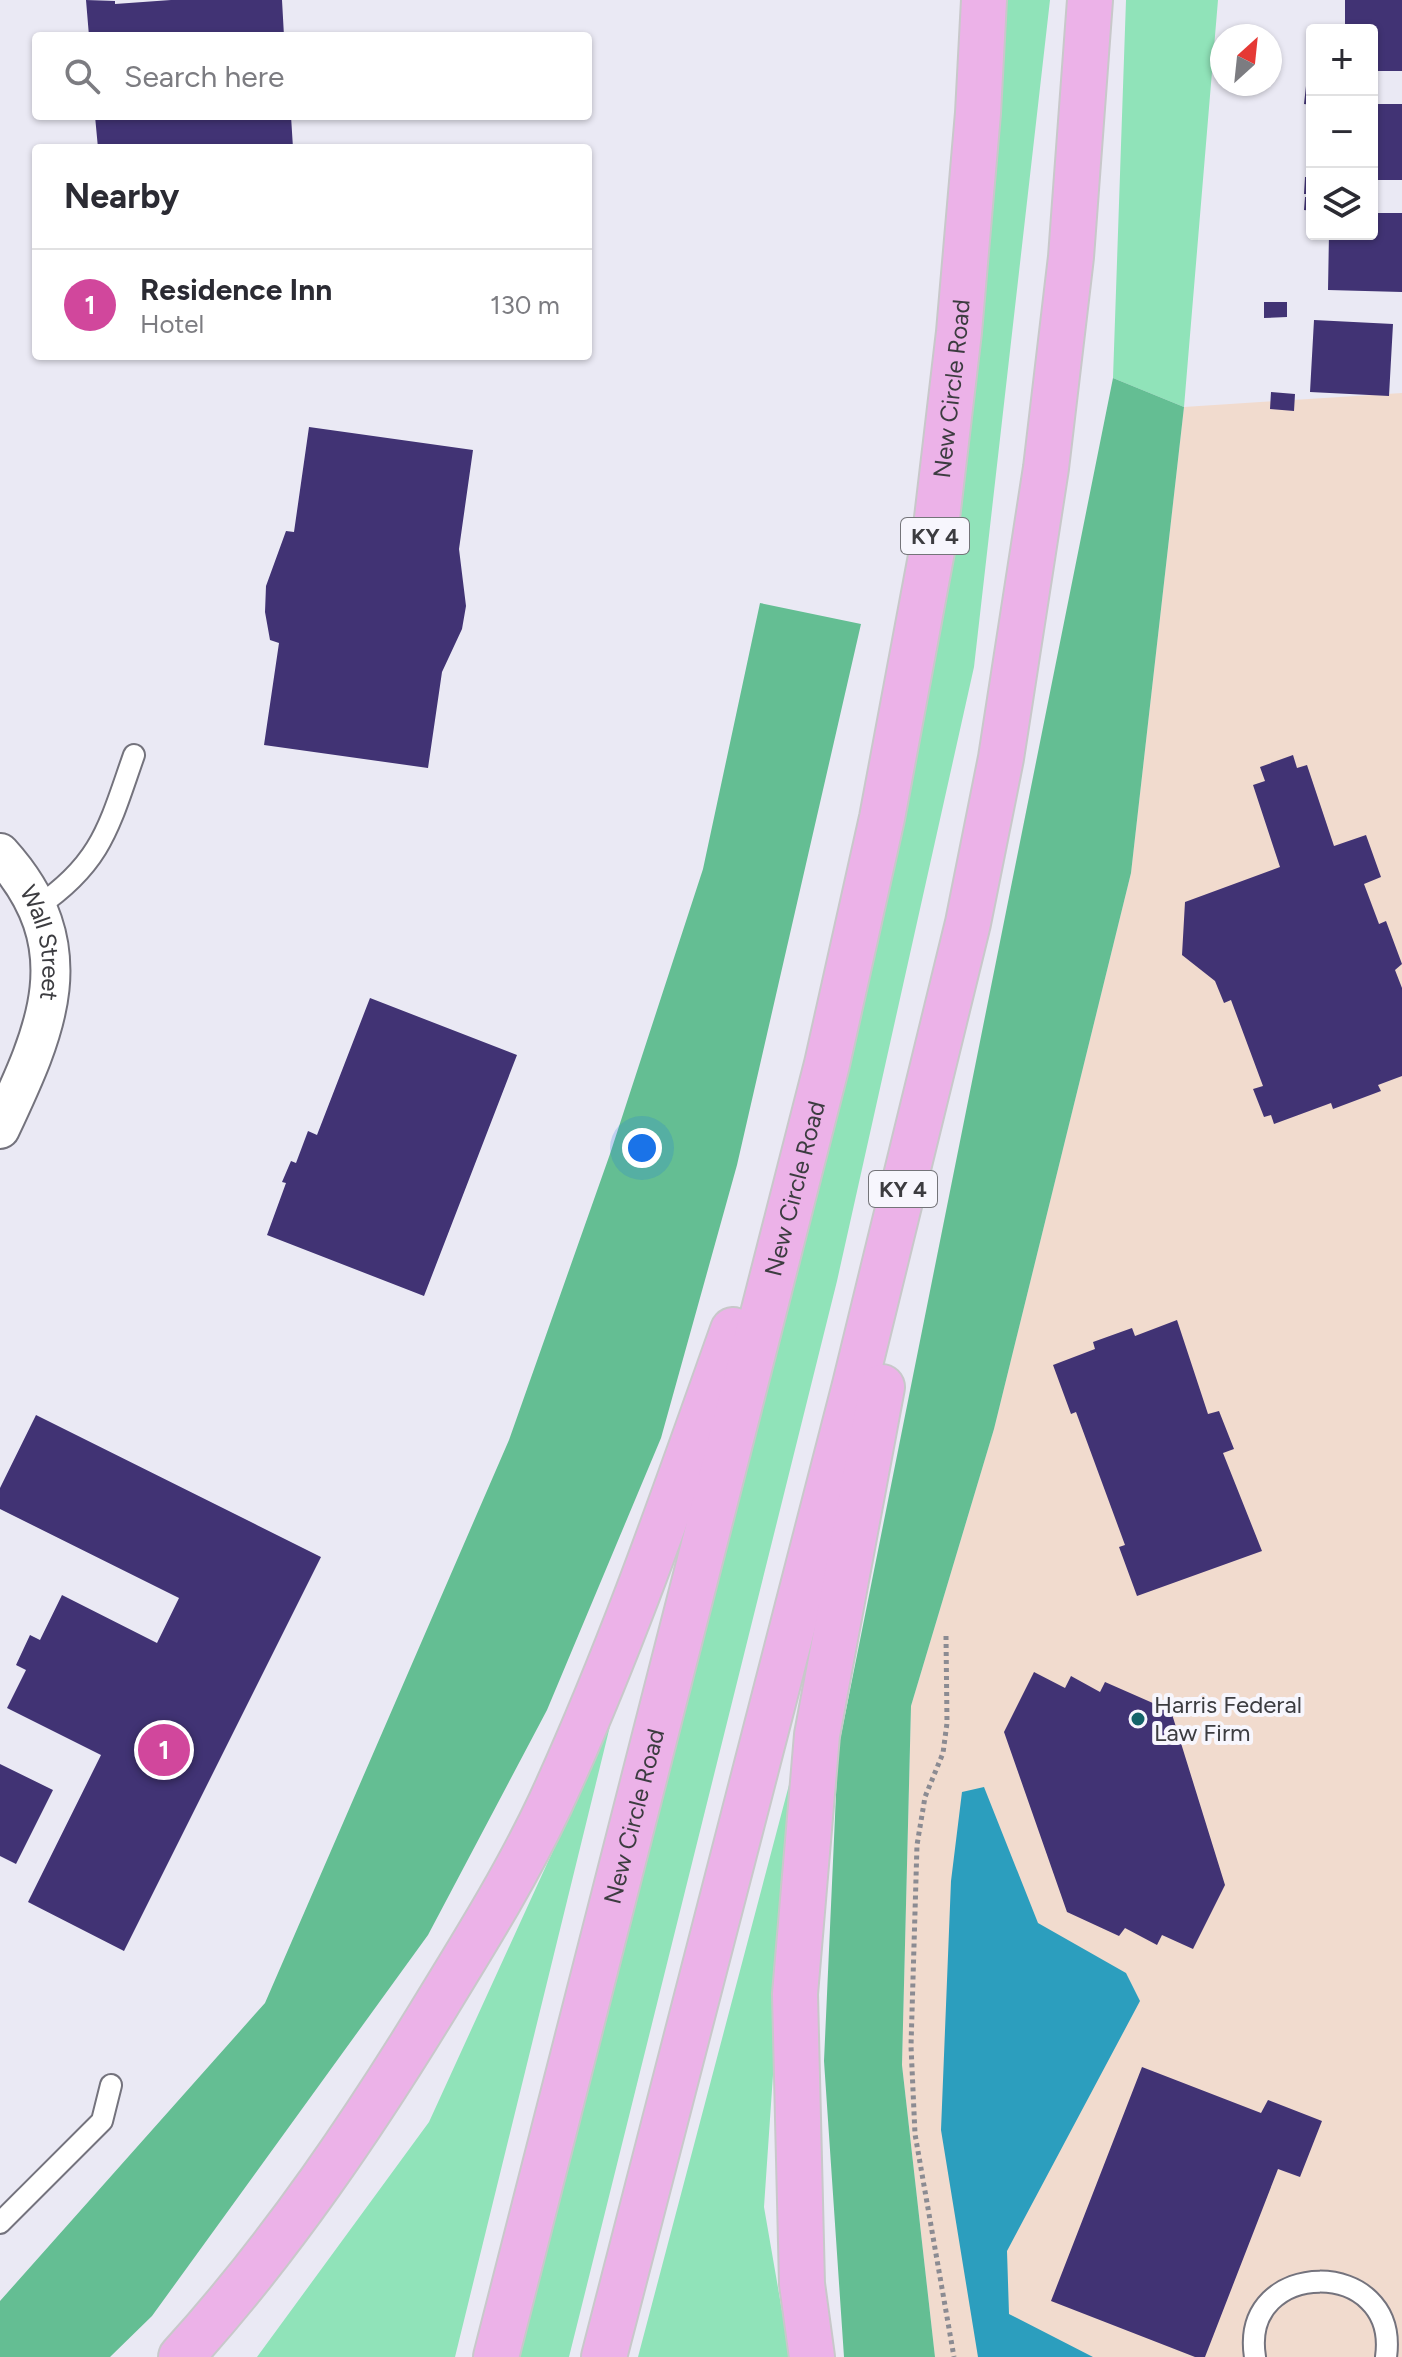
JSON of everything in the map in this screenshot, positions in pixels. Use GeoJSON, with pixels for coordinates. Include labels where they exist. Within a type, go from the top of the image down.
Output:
{"type":"FeatureCollection","features":[{"type":"Feature","properties":{"kind":"highway","name":"New Circle Road"},"geometry":{"type":"LineString","coordinates":[[496,2357],[827,1064],[882,818],[935,535],[959,332],[978,113],[984,0]]}},
{"type":"Feature","properties":{"kind":"highway","name":"KY 4"},"geometry":{"type":"LineString","coordinates":[[604,2357],[855,1385],[968,923],[1001,758],[1046,468],[1071,257],[1090,0]]}},
{"type":"Feature","properties":{"kind":"highway"},"geometry":{"type":"LineString","coordinates":[[812,2357],[802,2284],[795,1994],[817,1735],[968,923]]}},
{"type":"Feature","properties":{"kind":"highway"},"geometry":{"type":"LineString","coordinates":[[181,2357],[287,2227],[394,2074],[497,1906],[548,1808],[605,1680],[663,1528],[827,1064]]}},
{"type":"Feature","properties":{"kind":"street","name":"Wall Street"},"geometry":{"type":"LineString","coordinates":[[0,853],[19,874],[37,907],[48,942],[50,1004],[43,1031],[0,1129]]}},
{"type":"Feature","properties":{"kind":"lane"},"geometry":{"type":"LineString","coordinates":[[37,907],[72,884],[106,836],[134,755]]}},
{"type":"Feature","properties":{"kind":"lane"},"geometry":{"type":"LineString","coordinates":[[0,2223],[102,2121],[111,2085]]}},
{"type":"Feature","properties":{"kind":"lane"},"geometry":{"type":"LineString","coordinates":[[1255,2357],[1257,2324],[1267,2305],[1284,2290],[1303,2282],[1325,2280],[1344,2284],[1362,2294],[1393,2322],[1386,2357]]}},
{"type":"Feature","properties":{"kind":"path"},"geometry":{"type":"LineString","coordinates":[[946,1636],[947,1723],[943,1753],[925,1797],[917,1845],[911,2046],[915,2134],[954,2357]]}},
{"type":"Feature","properties":{"kind":"shaded area"},"geometry":{"type":"Polygon","coordinates":[[[1402,393],[1402,2357],[935,2357],[902,2065],[911,1706],[994,1429],[1131,873],[1184,407],[1402,393]]]}},
{"type":"Feature","properties":{"kind":"green space"},"geometry":{"type":"Polygon","coordinates":[[[1003,0],[1050,0],[974,667],[837,1281],[569,2357],[517,2357],[914,765],[986,277],[1003,0]]]}},
{"type":"Feature","properties":{"kind":"green space"},"geometry":{"type":"Polygon","coordinates":[[[1126,0],[1218,0],[1216,24],[1210,24],[1210,96],[1184,407],[1113,378],[1126,0]]]}},
{"type":"Feature","properties":{"kind":"green space"},"geometry":{"type":"Polygon","coordinates":[[[1113,378],[1184,407],[1131,873],[994,1429],[911,1706],[902,2065],[935,2357],[844,2357],[824,2061],[838,1750],[1113,378]]]}},
{"type":"Feature","properties":{"kind":"green space"},"geometry":{"type":"Polygon","coordinates":[[[760,603],[861,624],[737,1165],[661,1438],[547,1710],[428,1935],[152,2316],[110,2357],[0,2357],[0,2301],[265,2003],[509,1440],[610,1154],[703,869],[760,603]]]}},
{"type":"Feature","properties":{"kind":"green space"},"geometry":{"type":"Polygon","coordinates":[[[610,1726],[455,2357],[257,2357],[429,2122],[610,1726]]]}},
{"type":"Feature","properties":{"kind":"green space"},"geometry":{"type":"Polygon","coordinates":[[[794,1766],[764,2207],[790,2357],[638,2357],[794,1766]]]}},
{"type":"Feature","properties":{"kind":"water"},"geometry":{"type":"Polygon","coordinates":[[[984,1787],[1038,1923],[1126,1973],[1140,2001],[1007,2251],[1009,2314],[1093,2357],[978,2357],[941,2130],[951,1881],[962,1792],[984,1787]]]}},
{"type":"Feature","properties":{"kind":"building"},"geometry":{"type":"Polygon","coordinates":[[[86,0],[115,1],[115,4],[171,0],[282,0],[284,32],[89,32],[86,0]]]}},
{"type":"Feature","properties":{"kind":"building"},"geometry":{"type":"Polygon","coordinates":[[[1345,0],[1402,0],[1402,71],[1378,71],[1378,24],[1345,24],[1345,0]]]}},
{"type":"Feature","properties":{"kind":"building"},"geometry":{"type":"Polygon","coordinates":[[[1378,104],[1402,104],[1402,180],[1378,180],[1378,104]]]}},
{"type":"Feature","properties":{"kind":"building"},"geometry":{"type":"Polygon","coordinates":[[[95,120],[291,120],[293,144],[98,144],[95,120]]]}},
{"type":"Feature","properties":{"kind":"building"},"geometry":{"type":"Polygon","coordinates":[[[1378,213],[1402,213],[1402,292],[1328,290],[1329,240],[1378,240],[1378,213]]]}},
{"type":"Feature","properties":{"kind":"building"},"geometry":{"type":"Polygon","coordinates":[[[1264,302],[1287,302],[1287,317],[1264,318],[1264,302]]]}},
{"type":"Feature","properties":{"kind":"building"},"geometry":{"type":"Polygon","coordinates":[[[1314,320],[1393,324],[1389,396],[1310,392],[1314,320]]]}},
{"type":"Feature","properties":{"kind":"building"},"geometry":{"type":"Polygon","coordinates":[[[1271,392],[1295,394],[1294,411],[1270,409],[1271,392]]]}},
{"type":"Feature","properties":{"kind":"building"},"geometry":{"type":"Polygon","coordinates":[[[309,427],[473,450],[459,549],[466,606],[462,629],[442,672],[428,768],[264,745],[279,643],[270,640],[265,612],[266,586],[286,531],[294,532],[309,427]]]}},
{"type":"Feature","properties":{"kind":"building"},"geometry":{"type":"Polygon","coordinates":[[[1293,755],[1297,768],[1307,765],[1334,846],[1366,835],[1381,877],[1364,884],[1379,924],[1386,921],[1402,964],[1395,970],[1402,988],[1402,1076],[1378,1085],[1381,1091],[1333,1109],[1331,1103],[1274,1124],[1271,1115],[1264,1117],[1253,1089],[1263,1086],[1231,1000],[1224,1003],[1215,981],[1182,955],[1185,902],[1280,867],[1253,785],[1265,781],[1260,767],[1293,755]]]}},
{"type":"Feature","properties":{"kind":"building"},"geometry":{"type":"Polygon","coordinates":[[[370,998],[517,1055],[424,1296],[267,1235],[291,1161],[296,1163],[308,1131],[317,1135],[370,998]]]}},
{"type":"Feature","properties":{"kind":"building"},"geometry":{"type":"Polygon","coordinates":[[[1177,1320],[1208,1414],[1219,1411],[1234,1449],[1223,1453],[1262,1551],[1137,1596],[1119,1547],[1125,1545],[1076,1412],[1071,1414],[1053,1365],[1095,1349],[1093,1342],[1132,1328],[1135,1336],[1177,1320]]]}},
{"type":"Feature","properties":{"kind":"building"},"geometry":{"type":"Polygon","coordinates":[[[36,1415],[321,1557],[124,1951],[28,1902],[101,1755],[7,1708],[26,1670],[16,1665],[30,1635],[40,1640],[62,1595],[157,1643],[179,1598],[0,1509],[0,1488],[36,1415]]]}},
{"type":"Feature","properties":{"kind":"building"},"geometry":{"type":"Polygon","coordinates":[[[1034,1672],[1065,1688],[1071,1676],[1100,1692],[1105,1682],[1171,1711],[1225,1885],[1193,1949],[1162,1935],[1157,1945],[1125,1928],[1119,1936],[1067,1912],[1004,1732],[1034,1672]]]}},
{"type":"Feature","properties":{"kind":"building"},"geometry":{"type":"Polygon","coordinates":[[[0,1764],[53,1790],[16,1864],[0,1856],[0,1764]]]}},
{"type":"Feature","properties":{"kind":"building"},"geometry":{"type":"Polygon","coordinates":[[[1142,2067],[1261,2113],[1268,2100],[1322,2121],[1300,2177],[1278,2169],[1205,2357],[1195,2357],[1051,2301],[1142,2067]]]}},
{"type":"Feature","properties":{"kind":"place","name":"Harris Federal Law Firm"},"geometry":{"type":"Point","coordinates":[1138,1719]}},
{"type":"Feature","properties":{"kind":"place","name":"Residence Inn"},"geometry":{"type":"Point","coordinates":[164,1750]}}]}
